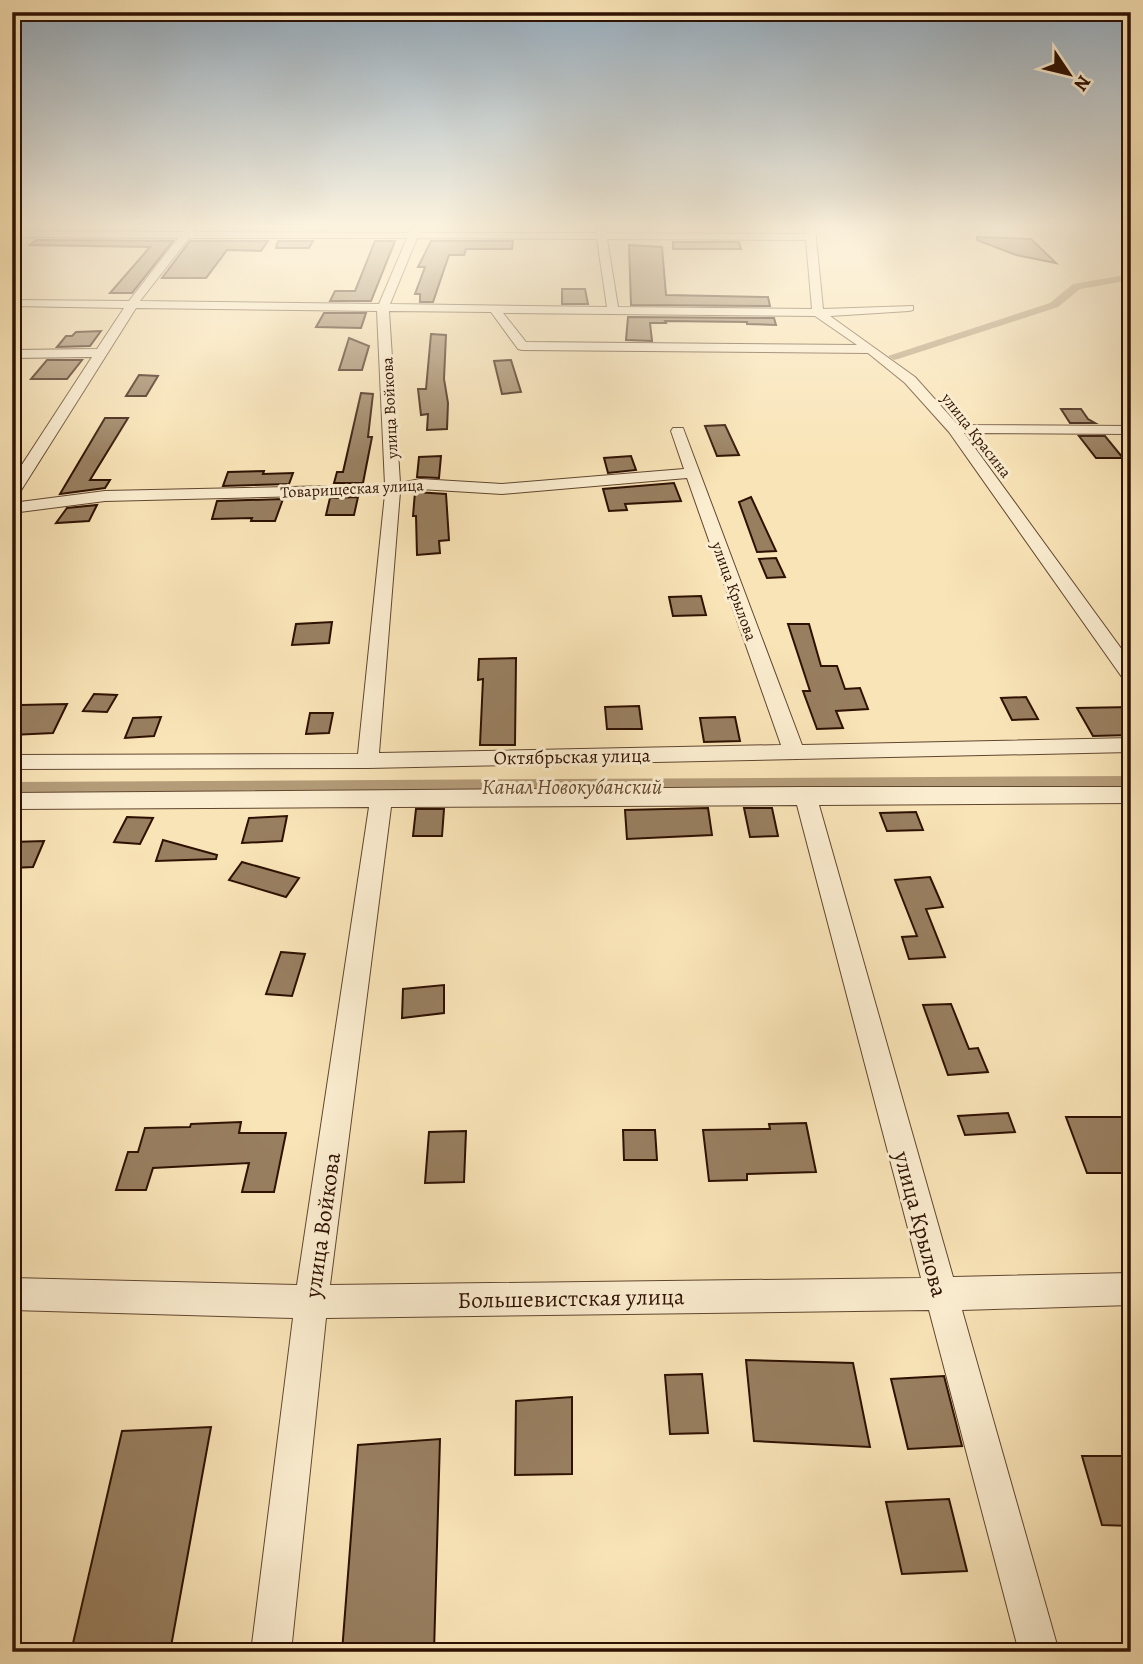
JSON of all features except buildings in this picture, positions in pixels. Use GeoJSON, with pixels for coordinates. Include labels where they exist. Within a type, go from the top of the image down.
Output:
{"type":"FeatureCollection","features":[{"type":"Feature","properties":{"kind":"street"},"geometry":{"type":"LineString","coordinates":[[12,492],[131,306]]}},
{"type":"Feature","properties":{"kind":"street"},"geometry":{"type":"LineString","coordinates":[[299,306],[818,313],[909,308]]}},
{"type":"Feature","properties":{"kind":"street"},"geometry":{"type":"LineString","coordinates":[[611,306],[612,310]]}},
{"type":"Feature","properties":{"kind":"street"},"geometry":{"type":"LineString","coordinates":[[817,306],[818,313]]}},
{"type":"Feature","properties":{"kind":"street","name":"улица Войкова"},"geometry":{"type":"LineString","coordinates":[[368,761],[393,489],[383,307]]}},
{"type":"Feature","properties":{"kind":"street"},"geometry":{"type":"LineString","coordinates":[[494,308],[522,346],[871,349]]}},
{"type":"Feature","properties":{"kind":"street","name":"улица Красина"},"geometry":{"type":"LineString","coordinates":[[818,313],[910,380],[954,429],[1131,676]]}},
{"type":"Feature","properties":{"kind":"street"},"geometry":{"type":"LineString","coordinates":[[12,354],[100,353]]}},
{"type":"Feature","properties":{"kind":"street"},"geometry":{"type":"LineString","coordinates":[[954,429],[1131,430]]}},
{"type":"Feature","properties":{"kind":"street","name":"улица Крылова"},"geometry":{"type":"LineString","coordinates":[[678,431],[794,751]]}},
{"type":"Feature","properties":{"kind":"street","name":"Товарищеская улица"},"geometry":{"type":"LineString","coordinates":[[12,508],[105,496],[393,489],[420,484],[502,489],[692,473]]}},
{"type":"Feature","properties":{"kind":"street","name":"Октябрьская улица"},"geometry":{"type":"LineString","coordinates":[[12,762],[368,761],[1131,745]]}},
{"type":"Feature","properties":{"kind":"street"},"geometry":{"type":"LineString","coordinates":[[12,801],[1131,795]]}},
{"type":"Feature","properties":{"kind":"street","name":"улица Крылова"},"geometry":{"type":"LineString","coordinates":[[805,796],[1039,1652]]}},
{"type":"Feature","properties":{"kind":"street","name":"улица Войкова"},"geometry":{"type":"LineString","coordinates":[[271,1652],[311,1301],[381,799]]}},
{"type":"Feature","properties":{"kind":"street","name":"Большевистская улица"},"geometry":{"type":"LineString","coordinates":[[12,1294],[311,1301],[940,1294],[1131,1289]]}},
{"type":"Feature","properties":{"kind":"waterway"},"geometry":{"type":"LineString","coordinates":[[894,356],[1052,306]]}},
{"type":"Feature","properties":{"kind":"waterway","name":"Канал Новокубанский"},"geometry":{"type":"LineString","coordinates":[[12,790],[1131,784]]}}]}
